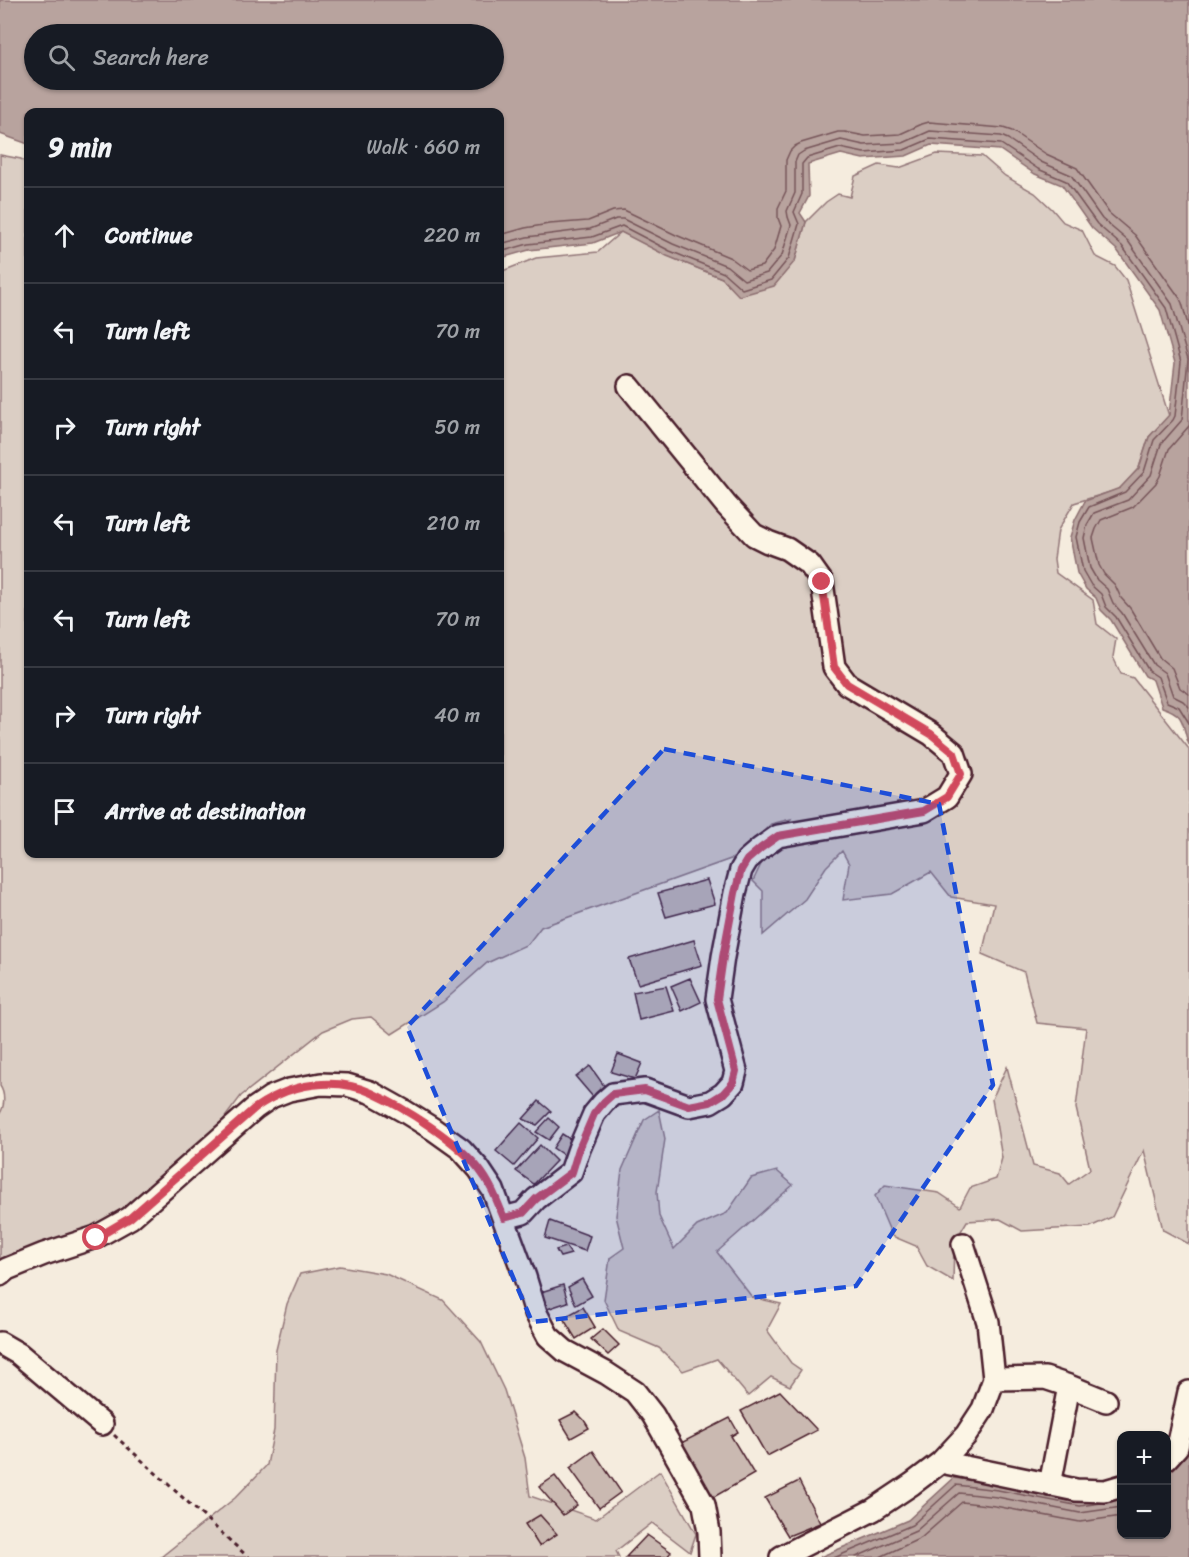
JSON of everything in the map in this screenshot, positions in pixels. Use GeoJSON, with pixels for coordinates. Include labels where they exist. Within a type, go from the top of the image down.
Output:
{"type":"FeatureCollection","features":[{"type":"Feature","properties":{"kind":"street"},"geometry":{"type":"LineString","coordinates":[[504,1218],[523,1213],[536,1199],[572,1172],[594,1114],[613,1094],[645,1090],[689,1106],[710,1102],[723,1094],[733,1083],[736,1071],[717,999],[735,893],[741,870],[747,860],[778,836],[924,811],[947,797],[961,774],[954,753],[931,734],[847,684],[834,667],[822,582],[810,565],[787,549],[754,535],[726,505],[629,386]]}},
{"type":"Feature","properties":{"kind":"street"},"geometry":{"type":"LineString","coordinates":[[0,1275],[7,1269],[44,1254],[96,1238],[130,1218],[255,1108],[271,1097],[289,1090],[321,1084],[346,1085],[370,1092],[433,1129],[461,1149],[479,1169],[493,1190],[536,1313],[548,1336],[565,1351],[635,1392],[653,1415],[704,1505],[709,1532],[710,1557]]}},
{"type":"Feature","properties":{"kind":"street"},"geometry":{"type":"LineString","coordinates":[[782,1557],[873,1510],[941,1462],[966,1435],[983,1408],[994,1379],[988,1322],[963,1244]]}},
{"type":"Feature","properties":{"kind":"street"},"geometry":{"type":"LineString","coordinates":[[0,1343],[19,1354],[102,1424]]}},
{"type":"Feature","properties":{"kind":"street"},"geometry":{"type":"LineString","coordinates":[[994,1379],[1045,1378],[1106,1401]]}},
{"type":"Feature","properties":{"kind":"street"},"geometry":{"type":"LineString","coordinates":[[1050,1485],[1069,1386]]}},
{"type":"Feature","properties":{"kind":"street"},"geometry":{"type":"LineString","coordinates":[[1171,1454],[1177,1447],[1189,1392]]}},
{"type":"Feature","properties":{"kind":"street"},"geometry":{"type":"LineString","coordinates":[[941,1462],[1076,1490],[1105,1491],[1117,1487]]}},
{"type":"Feature","properties":{"kind":"path"},"geometry":{"type":"LineString","coordinates":[[102,1424],[248,1557]]}},
{"type":"Feature","properties":{"kind":"highlighted area"},"geometry":{"type":"Polygon","coordinates":[[[664,749],[939,804],[993,1085],[856,1286],[532,1322],[407,1027],[664,749]]]}},
{"type":"Feature","properties":{"kind":"shaded area"},"geometry":{"type":"Polygon","coordinates":[[[937,154],[982,156],[1005,176],[1035,193],[1063,222],[1082,230],[1095,256],[1115,266],[1126,280],[1169,416],[1149,437],[1139,468],[1120,489],[1074,503],[1058,530],[1054,559],[1056,573],[1093,600],[1097,624],[1116,639],[1113,657],[1121,674],[1133,678],[1189,749],[1189,1244],[1163,1230],[1144,1150],[1112,1217],[1090,1227],[1022,1231],[1000,1219],[967,1221],[954,1243],[953,1281],[927,1266],[916,1246],[892,1236],[875,1196],[885,1185],[939,1193],[960,1207],[970,1188],[996,1179],[1002,1158],[992,1099],[1007,1067],[1033,1166],[1060,1173],[1069,1184],[1090,1169],[1076,1108],[1086,1028],[1037,1023],[1024,972],[982,954],[994,904],[951,897],[931,872],[892,894],[843,900],[849,864],[842,851],[826,867],[805,899],[763,935],[763,891],[753,881],[763,860],[776,846],[791,819],[771,824],[739,856],[541,927],[528,944],[487,963],[443,1002],[392,1034],[371,1017],[352,1019],[323,1031],[241,1096],[149,1212],[0,1267],[0,1113],[4,1100],[0,1086],[0,155],[24,162],[24,858],[504,858],[504,270],[536,258],[598,252],[621,232],[675,259],[722,278],[795,261],[806,222],[826,202],[838,194],[850,197],[855,176],[879,165],[899,168],[937,154]]]}},
{"type":"Feature","properties":{"kind":"shaded area"},"geometry":{"type":"Polygon","coordinates":[[[659,1110],[665,1139],[657,1192],[659,1216],[674,1249],[697,1226],[727,1213],[751,1178],[777,1171],[793,1185],[717,1252],[752,1297],[781,1304],[767,1330],[791,1363],[801,1370],[790,1386],[771,1377],[748,1396],[717,1359],[683,1371],[659,1348],[619,1331],[604,1300],[610,1258],[624,1248],[616,1216],[622,1170],[644,1120],[659,1110]]]}},
{"type":"Feature","properties":{"kind":"shaded area"},"geometry":{"type":"Polygon","coordinates":[[[340,1266],[386,1274],[443,1300],[481,1342],[504,1390],[525,1458],[530,1496],[596,1519],[660,1471],[696,1534],[690,1552],[652,1523],[616,1551],[619,1557],[161,1557],[235,1498],[267,1465],[274,1430],[276,1350],[287,1304],[300,1274],[340,1266]]]}},
{"type":"Feature","properties":{"kind":"water"},"geometry":{"type":"Polygon","coordinates":[[[0,0],[1189,0],[1189,745],[1182,721],[1176,713],[1162,707],[1153,680],[1145,676],[1111,620],[1101,610],[1096,598],[1086,589],[1077,573],[1070,537],[1075,520],[1085,501],[1120,488],[1139,468],[1149,437],[1169,415],[1175,363],[1160,310],[1117,250],[1092,228],[1062,185],[1035,174],[1000,150],[931,145],[906,156],[863,159],[841,154],[808,164],[809,196],[800,213],[806,222],[795,261],[774,286],[739,296],[722,278],[667,256],[621,232],[593,243],[529,250],[504,257],[504,108],[24,108],[24,143],[0,134],[0,0]]]}},
{"type":"Feature","properties":{"kind":"water"},"geometry":{"type":"Polygon","coordinates":[[[1189,1431],[1189,1557],[820,1557],[908,1520],[954,1478],[999,1484],[1117,1493],[1117,1539],[1171,1539],[1171,1461],[1189,1431]]]}},
{"type":"Feature","properties":{"kind":"building"},"geometry":{"type":"Polygon","coordinates":[[[707,880],[715,904],[666,917],[658,893],[707,880]]]}},
{"type":"Feature","properties":{"kind":"building"},"geometry":{"type":"Polygon","coordinates":[[[694,940],[702,965],[638,984],[629,959],[694,940]]]}},
{"type":"Feature","properties":{"kind":"building"},"geometry":{"type":"Polygon","coordinates":[[[690,978],[701,1002],[682,1011],[671,986],[690,978]]]}},
{"type":"Feature","properties":{"kind":"building"},"geometry":{"type":"Polygon","coordinates":[[[666,986],[674,1011],[639,1020],[633,992],[666,986]]]}},
{"type":"Feature","properties":{"kind":"building"},"geometry":{"type":"Polygon","coordinates":[[[618,1054],[642,1063],[635,1079],[611,1072],[618,1054]]]}},
{"type":"Feature","properties":{"kind":"building"},"geometry":{"type":"Polygon","coordinates":[[[590,1066],[605,1087],[593,1097],[576,1077],[590,1066]]]}},
{"type":"Feature","properties":{"kind":"building"},"geometry":{"type":"Polygon","coordinates":[[[539,1101],[551,1111],[537,1125],[523,1119],[539,1101]]]}},
{"type":"Feature","properties":{"kind":"building"},"geometry":{"type":"Polygon","coordinates":[[[549,1118],[559,1127],[549,1140],[536,1132],[549,1118]]]}},
{"type":"Feature","properties":{"kind":"building"},"geometry":{"type":"Polygon","coordinates":[[[521,1123],[538,1138],[514,1166],[496,1151],[521,1123]]]}},
{"type":"Feature","properties":{"kind":"building"},"geometry":{"type":"Polygon","coordinates":[[[562,1134],[576,1143],[565,1156],[553,1148],[562,1134]]]}},
{"type":"Feature","properties":{"kind":"building"},"geometry":{"type":"Polygon","coordinates":[[[540,1145],[556,1161],[534,1184],[516,1171],[540,1145]]]}},
{"type":"Feature","properties":{"kind":"building"},"geometry":{"type":"Polygon","coordinates":[[[550,1221],[590,1236],[585,1251],[545,1238],[550,1221]]]}},
{"type":"Feature","properties":{"kind":"building"},"geometry":{"type":"Polygon","coordinates":[[[566,1247],[571,1254],[560,1257],[556,1250],[566,1247]]]}},
{"type":"Feature","properties":{"kind":"building"},"geometry":{"type":"Polygon","coordinates":[[[582,1279],[592,1296],[576,1305],[568,1287],[582,1279]]]}},
{"type":"Feature","properties":{"kind":"building"},"geometry":{"type":"Polygon","coordinates":[[[563,1285],[568,1302],[547,1309],[541,1292],[563,1285]]]}},
{"type":"Feature","properties":{"kind":"building"},"geometry":{"type":"Polygon","coordinates":[[[583,1307],[595,1327],[576,1339],[563,1318],[583,1307]]]}},
{"type":"Feature","properties":{"kind":"building"},"geometry":{"type":"Polygon","coordinates":[[[603,1329],[619,1345],[608,1355],[591,1339],[603,1329]]]}},
{"type":"Feature","properties":{"kind":"building"},"geometry":{"type":"Polygon","coordinates":[[[780,1391],[817,1430],[767,1456],[741,1411],[780,1391]]]}},
{"type":"Feature","properties":{"kind":"building"},"geometry":{"type":"Polygon","coordinates":[[[576,1412],[589,1428],[571,1438],[560,1420],[576,1412]]]}},
{"type":"Feature","properties":{"kind":"building"},"geometry":{"type":"Polygon","coordinates":[[[730,1418],[738,1432],[731,1436],[754,1474],[712,1498],[681,1443],[730,1418]]]}},
{"type":"Feature","properties":{"kind":"building"},"geometry":{"type":"Polygon","coordinates":[[[593,1451],[621,1492],[599,1508],[570,1468],[593,1451]]]}},
{"type":"Feature","properties":{"kind":"building"},"geometry":{"type":"Polygon","coordinates":[[[555,1476],[577,1505],[563,1515],[539,1487],[555,1476]]]}},
{"type":"Feature","properties":{"kind":"building"},"geometry":{"type":"Polygon","coordinates":[[[799,1481],[820,1523],[788,1536],[765,1498],[799,1481]]]}},
{"type":"Feature","properties":{"kind":"building"},"geometry":{"type":"Polygon","coordinates":[[[540,1515],[557,1534],[539,1546],[525,1524],[540,1515]]]}},
{"type":"Feature","properties":{"kind":"building"},"geometry":{"type":"Polygon","coordinates":[[[647,1535],[671,1552],[667,1557],[626,1557],[647,1535]]]}},
{"type":"Feature","properties":{"kind":"route"},"geometry":{"type":"LineString","coordinates":[[96,1238],[130,1218],[255,1108],[271,1097],[289,1090],[321,1084],[346,1085],[370,1092],[404,1111],[461,1149],[479,1169],[493,1190],[504,1218],[523,1213],[536,1199],[572,1172],[594,1114],[613,1094],[645,1090],[689,1106],[710,1102],[723,1094],[733,1083],[736,1071],[717,999],[735,893],[741,870],[747,860],[778,836],[924,811],[947,797],[961,774],[954,753],[931,734],[847,684],[834,667],[822,582]]}}]}
